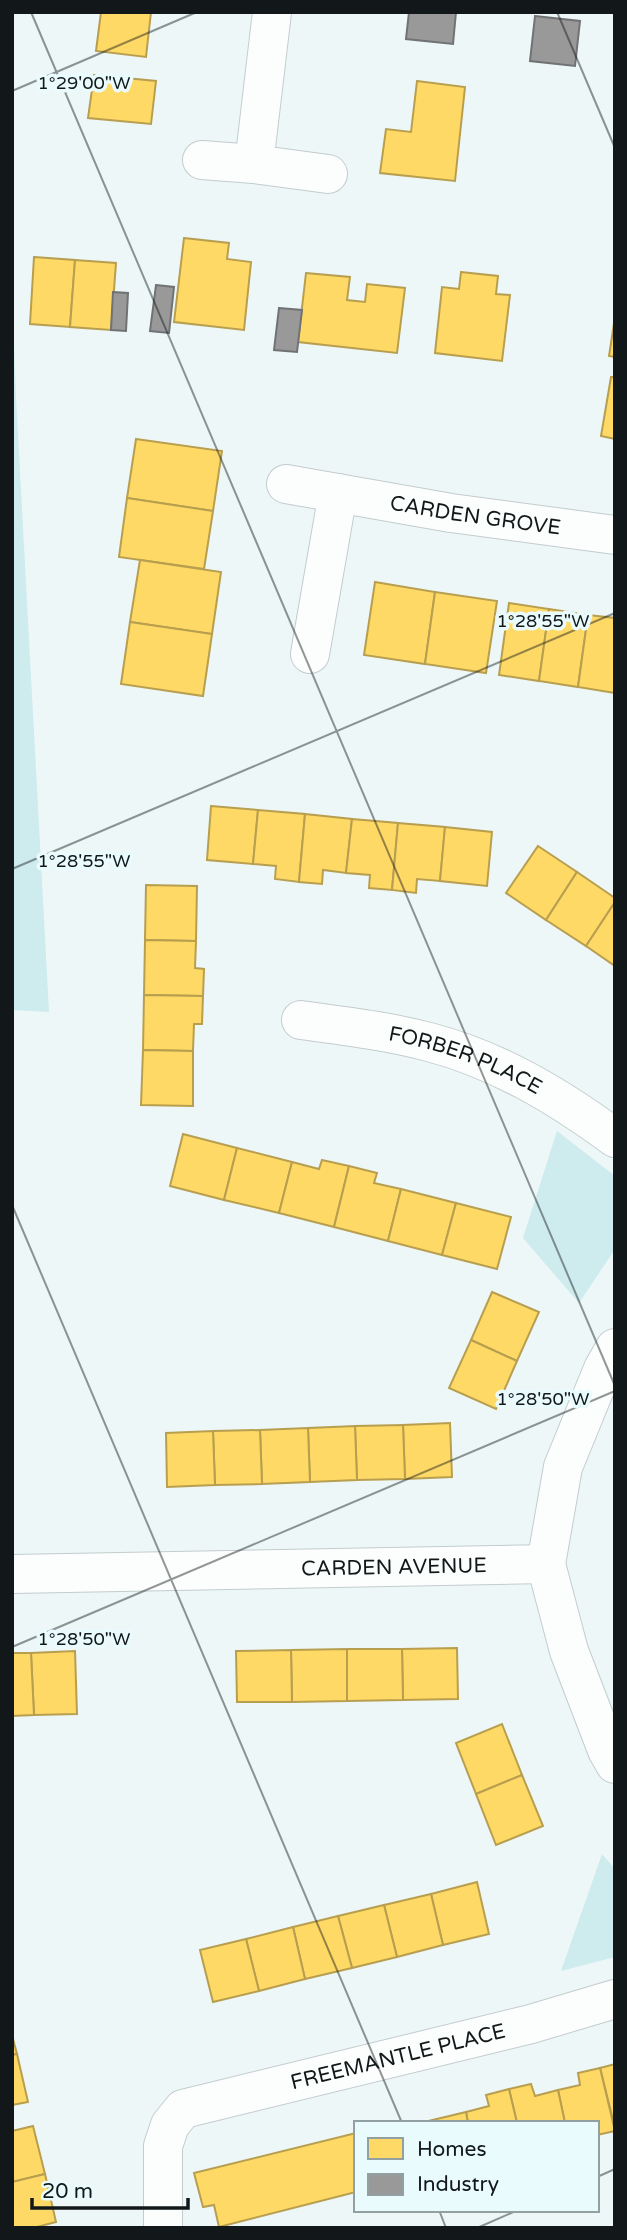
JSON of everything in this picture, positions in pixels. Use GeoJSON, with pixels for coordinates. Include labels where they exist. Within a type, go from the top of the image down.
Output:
{"type":"FeatureCollection","features":[{"type":"Feature","properties":{"kind":"street"},"geometry":{"type":"LineString","coordinates":[[254,164],[272,12]]}},
{"type":"Feature","properties":{"kind":"street"},"geometry":{"type":"LineString","coordinates":[[202,160],[328,174]]}},
{"type":"Feature","properties":{"kind":"street","name":"CARDEN GROVE"},"geometry":{"type":"LineString","coordinates":[[286,484],[451,513],[615,535]]}},
{"type":"Feature","properties":{"kind":"street"},"geometry":{"type":"LineString","coordinates":[[310,654],[338,493]]}},
{"type":"Feature","properties":{"kind":"street","name":"FORBER PLACE"},"geometry":{"type":"LineString","coordinates":[[301,1020],[392,1034],[466,1054],[535,1085],[568,1104],[615,1138]]}},
{"type":"Feature","properties":{"kind":"street"},"geometry":{"type":"LineString","coordinates":[[615,1348],[603,1369],[563,1467],[546,1564],[569,1651],[607,1750],[615,1764]]}},
{"type":"Feature","properties":{"kind":"street","name":"CARDEN AVENUE"},"geometry":{"type":"LineString","coordinates":[[12,1574],[546,1564]]}},
{"type":"Feature","properties":{"kind":"street","name":"FREEMANTLE PLACE"},"geometry":{"type":"LineString","coordinates":[[163,2228],[163,2146],[170,2125],[183,2109],[531,2024],[615,1998]]}},
{"type":"Feature","properties":{"kind":"shaded area"},"geometry":{"type":"Polygon","coordinates":[[[12,287],[16,397],[49,1012],[12,1010],[12,287]]]}},
{"type":"Feature","properties":{"kind":"shaded area"},"geometry":{"type":"Polygon","coordinates":[[[557,1131],[615,1176],[615,1249],[579,1303],[523,1238],[557,1131]]]}},
{"type":"Feature","properties":{"kind":"shaded area"},"geometry":{"type":"Polygon","coordinates":[[[602,1854],[615,1869],[615,1957],[561,1971],[602,1854]]]}},
{"type":"Feature","properties":{"kind":"building: Homes"},"geometry":{"type":"Polygon","coordinates":[[[101,12],[151,12],[146,57],[96,51],[101,12]]]}},
{"type":"Feature","properties":{"kind":"building: Homes"},"geometry":{"type":"Polygon","coordinates":[[[94,75],[156,81],[151,124],[88,118],[94,75]]]}},
{"type":"Feature","properties":{"kind":"building: Homes"},"geometry":{"type":"Polygon","coordinates":[[[417,81],[465,87],[455,181],[380,173],[386,129],[411,132],[417,81]]]}},
{"type":"Feature","properties":{"kind":"building: Homes"},"geometry":{"type":"Polygon","coordinates":[[[184,238],[229,243],[227,259],[251,262],[244,330],[174,322],[184,238]]]}},
{"type":"Feature","properties":{"kind":"building: Homes"},"geometry":{"type":"Polygon","coordinates":[[[34,257],[75,260],[70,327],[30,324],[34,257]]]}},
{"type":"Feature","properties":{"kind":"building: Homes"},"geometry":{"type":"Polygon","coordinates":[[[75,260],[116,263],[111,330],[70,327],[75,260]]]}},
{"type":"Feature","properties":{"kind":"building: Homes"},"geometry":{"type":"Polygon","coordinates":[[[461,272],[498,276],[496,294],[510,295],[502,361],[435,353],[442,287],[459,289],[461,272]]]}},
{"type":"Feature","properties":{"kind":"building: Homes"},"geometry":{"type":"Polygon","coordinates":[[[306,273],[350,277],[347,300],[365,302],[367,284],[405,288],[397,353],[298,342],[306,273]]]}},
{"type":"Feature","properties":{"kind":"building: Homes"},"geometry":{"type":"Polygon","coordinates":[[[615,317],[615,357],[609,356],[615,317]]]}},
{"type":"Feature","properties":{"kind":"building: Homes"},"geometry":{"type":"Polygon","coordinates":[[[611,377],[615,377],[615,439],[601,436],[611,377]]]}},
{"type":"Feature","properties":{"kind":"building: Homes"},"geometry":{"type":"Polygon","coordinates":[[[136,439],[222,451],[213,511],[127,498],[136,439]]]}},
{"type":"Feature","properties":{"kind":"building: Homes"},"geometry":{"type":"Polygon","coordinates":[[[127,498],[213,511],[204,569],[119,557],[127,498]]]}},
{"type":"Feature","properties":{"kind":"building: Homes"},"geometry":{"type":"Polygon","coordinates":[[[140,560],[221,572],[212,634],[130,622],[140,560]]]}},
{"type":"Feature","properties":{"kind":"building: Homes"},"geometry":{"type":"Polygon","coordinates":[[[375,582],[435,592],[425,664],[364,655],[375,582]]]}},
{"type":"Feature","properties":{"kind":"building: Homes"},"geometry":{"type":"Polygon","coordinates":[[[435,592],[497,601],[486,673],[425,664],[435,592]]]}},
{"type":"Feature","properties":{"kind":"building: Homes"},"geometry":{"type":"Polygon","coordinates":[[[509,603],[549,609],[539,681],[499,675],[509,603]]]}},
{"type":"Feature","properties":{"kind":"building: Homes"},"geometry":{"type":"Polygon","coordinates":[[[549,609],[588,615],[578,687],[539,681],[549,609]]]}},
{"type":"Feature","properties":{"kind":"building: Homes"},"geometry":{"type":"Polygon","coordinates":[[[588,615],[615,618],[615,693],[578,687],[588,615]]]}},
{"type":"Feature","properties":{"kind":"building: Homes"},"geometry":{"type":"Polygon","coordinates":[[[130,622],[212,634],[203,696],[121,684],[130,622]]]}},
{"type":"Feature","properties":{"kind":"building: Homes"},"geometry":{"type":"Polygon","coordinates":[[[211,806],[258,810],[253,864],[207,860],[211,806]]]}},
{"type":"Feature","properties":{"kind":"building: Homes"},"geometry":{"type":"Polygon","coordinates":[[[258,810],[305,814],[299,882],[275,879],[276,866],[253,864],[258,810]]]}},
{"type":"Feature","properties":{"kind":"building: Homes"},"geometry":{"type":"Polygon","coordinates":[[[305,814],[352,819],[346,873],[323,870],[322,884],[299,882],[305,814]]]}},
{"type":"Feature","properties":{"kind":"building: Homes"},"geometry":{"type":"Polygon","coordinates":[[[352,819],[398,823],[392,890],[369,888],[370,875],[346,873],[352,819]]]}},
{"type":"Feature","properties":{"kind":"building: Homes"},"geometry":{"type":"Polygon","coordinates":[[[398,823],[445,827],[440,881],[417,879],[416,893],[392,890],[398,823]]]}},
{"type":"Feature","properties":{"kind":"building: Homes"},"geometry":{"type":"Polygon","coordinates":[[[445,827],[492,832],[487,886],[440,881],[445,827]]]}},
{"type":"Feature","properties":{"kind":"building: Homes"},"geometry":{"type":"Polygon","coordinates":[[[538,846],[577,872],[546,920],[506,893],[538,846]]]}},
{"type":"Feature","properties":{"kind":"building: Homes"},"geometry":{"type":"Polygon","coordinates":[[[577,872],[615,898],[586,946],[546,920],[577,872]]]}},
{"type":"Feature","properties":{"kind":"building: Homes"},"geometry":{"type":"Polygon","coordinates":[[[146,885],[197,886],[196,941],[145,940],[146,885]]]}},
{"type":"Feature","properties":{"kind":"building: Homes"},"geometry":{"type":"Polygon","coordinates":[[[615,902],[615,966],[586,946],[615,902]]]}},
{"type":"Feature","properties":{"kind":"building: Homes"},"geometry":{"type":"Polygon","coordinates":[[[145,940],[196,941],[195,968],[204,969],[203,996],[144,995],[145,940]]]}},
{"type":"Feature","properties":{"kind":"building: Homes"},"geometry":{"type":"Polygon","coordinates":[[[144,995],[203,996],[202,1024],[194,1024],[193,1051],[143,1050],[144,995]]]}},
{"type":"Feature","properties":{"kind":"building: Homes"},"geometry":{"type":"Polygon","coordinates":[[[143,1050],[193,1051],[193,1106],[141,1105],[143,1050]]]}},
{"type":"Feature","properties":{"kind":"building: Homes"},"geometry":{"type":"Polygon","coordinates":[[[183,1134],[237,1148],[224,1200],[170,1186],[183,1134]]]}},
{"type":"Feature","properties":{"kind":"building: Homes"},"geometry":{"type":"Polygon","coordinates":[[[237,1148],[292,1162],[279,1213],[224,1200],[237,1148]]]}},
{"type":"Feature","properties":{"kind":"building: Homes"},"geometry":{"type":"Polygon","coordinates":[[[322,1160],[349,1166],[334,1227],[279,1213],[292,1162],[319,1169],[322,1160]]]}},
{"type":"Feature","properties":{"kind":"building: Homes"},"geometry":{"type":"Polygon","coordinates":[[[349,1166],[377,1173],[374,1183],[401,1189],[388,1241],[334,1227],[349,1166]]]}},
{"type":"Feature","properties":{"kind":"building: Homes"},"geometry":{"type":"Polygon","coordinates":[[[401,1189],[456,1203],[442,1255],[388,1241],[401,1189]]]}},
{"type":"Feature","properties":{"kind":"building: Homes"},"geometry":{"type":"Polygon","coordinates":[[[456,1203],[511,1217],[497,1269],[442,1255],[456,1203]]]}},
{"type":"Feature","properties":{"kind":"building: Homes"},"geometry":{"type":"Polygon","coordinates":[[[492,1292],[539,1312],[517,1361],[471,1340],[492,1292]]]}},
{"type":"Feature","properties":{"kind":"building: Homes"},"geometry":{"type":"Polygon","coordinates":[[[471,1340],[517,1361],[496,1409],[449,1388],[471,1340]]]}},
{"type":"Feature","properties":{"kind":"building: Homes"},"geometry":{"type":"Polygon","coordinates":[[[450,1423],[452,1477],[405,1479],[403,1425],[450,1423]]]}},
{"type":"Feature","properties":{"kind":"building: Homes"},"geometry":{"type":"Polygon","coordinates":[[[403,1425],[405,1479],[357,1480],[355,1426],[403,1425]]]}},
{"type":"Feature","properties":{"kind":"building: Homes"},"geometry":{"type":"Polygon","coordinates":[[[355,1426],[357,1480],[310,1482],[308,1428],[355,1426]]]}},
{"type":"Feature","properties":{"kind":"building: Homes"},"geometry":{"type":"Polygon","coordinates":[[[308,1428],[310,1482],[262,1484],[260,1430],[308,1428]]]}},
{"type":"Feature","properties":{"kind":"building: Homes"},"geometry":{"type":"Polygon","coordinates":[[[260,1430],[262,1484],[215,1485],[213,1431],[260,1430]]]}},
{"type":"Feature","properties":{"kind":"building: Homes"},"geometry":{"type":"Polygon","coordinates":[[[213,1431],[215,1485],[167,1487],[166,1433],[213,1431]]]}},
{"type":"Feature","properties":{"kind":"building: Homes"},"geometry":{"type":"Polygon","coordinates":[[[457,1648],[458,1699],[403,1700],[402,1649],[457,1648]]]}},
{"type":"Feature","properties":{"kind":"building: Homes"},"geometry":{"type":"Polygon","coordinates":[[[347,1649],[347,1701],[292,1702],[291,1650],[347,1649]]]}},
{"type":"Feature","properties":{"kind":"building: Homes"},"geometry":{"type":"Polygon","coordinates":[[[347,1649],[402,1649],[403,1700],[347,1701],[347,1649]]]}},
{"type":"Feature","properties":{"kind":"building: Homes"},"geometry":{"type":"Polygon","coordinates":[[[291,1650],[292,1702],[237,1702],[236,1651],[291,1650]]]}},
{"type":"Feature","properties":{"kind":"building: Homes"},"geometry":{"type":"Polygon","coordinates":[[[75,1651],[77,1714],[34,1715],[31,1653],[75,1651]]]}},
{"type":"Feature","properties":{"kind":"building: Homes"},"geometry":{"type":"Polygon","coordinates":[[[12,1653],[31,1653],[34,1715],[12,1716],[12,1653]]]}},
{"type":"Feature","properties":{"kind":"building: Homes"},"geometry":{"type":"Polygon","coordinates":[[[502,1724],[522,1775],[476,1794],[456,1743],[502,1724]]]}},
{"type":"Feature","properties":{"kind":"building: Homes"},"geometry":{"type":"Polygon","coordinates":[[[522,1775],[543,1826],[496,1845],[476,1794],[522,1775]]]}},
{"type":"Feature","properties":{"kind":"building: Homes"},"geometry":{"type":"Polygon","coordinates":[[[477,1882],[489,1934],[443,1945],[431,1894],[477,1882]]]}},
{"type":"Feature","properties":{"kind":"building: Homes"},"geometry":{"type":"Polygon","coordinates":[[[431,1894],[443,1945],[397,1957],[384,1905],[431,1894]]]}},
{"type":"Feature","properties":{"kind":"building: Homes"},"geometry":{"type":"Polygon","coordinates":[[[384,1905],[397,1957],[352,1968],[338,1916],[384,1905]]]}},
{"type":"Feature","properties":{"kind":"building: Homes"},"geometry":{"type":"Polygon","coordinates":[[[338,1916],[352,1968],[305,1979],[293,1927],[338,1916]]]}},
{"type":"Feature","properties":{"kind":"building: Homes"},"geometry":{"type":"Polygon","coordinates":[[[293,1927],[305,1979],[259,1991],[246,1939],[293,1927]]]}},
{"type":"Feature","properties":{"kind":"building: Homes"},"geometry":{"type":"Polygon","coordinates":[[[246,1939],[259,1991],[213,2002],[200,1950],[246,1939]]]}},
{"type":"Feature","properties":{"kind":"building: Homes"},"geometry":{"type":"Polygon","coordinates":[[[12,2035],[17,2054],[12,2055],[12,2035]]]}},
{"type":"Feature","properties":{"kind":"building: Homes"},"geometry":{"type":"Polygon","coordinates":[[[17,2054],[28,2102],[12,2105],[12,2055],[17,2054]]]}},
{"type":"Feature","properties":{"kind":"building: Homes"},"geometry":{"type":"Polygon","coordinates":[[[615,2064],[615,2128],[600,2068],[615,2064]]]}},
{"type":"Feature","properties":{"kind":"building: Homes"},"geometry":{"type":"Polygon","coordinates":[[[600,2068],[615,2131],[599,2135],[599,2121],[565,2121],[558,2090],[580,2085],[578,2073],[600,2068]]]}},
{"type":"Feature","properties":{"kind":"building: Homes"},"geometry":{"type":"Polygon","coordinates":[[[531,2084],[535,2096],[558,2090],[565,2121],[517,2121],[509,2089],[531,2084]]]}},
{"type":"Feature","properties":{"kind":"building: Homes"},"geometry":{"type":"Polygon","coordinates":[[[509,2089],[517,2121],[468,2121],[466,2112],[489,2106],[486,2095],[509,2089]]]}},
{"type":"Feature","properties":{"kind":"building: Homes"},"geometry":{"type":"Polygon","coordinates":[[[466,2112],[468,2121],[428,2121],[466,2112]]]}},
{"type":"Feature","properties":{"kind":"building: Homes"},"geometry":{"type":"Polygon","coordinates":[[[33,2126],[45,2174],[12,2182],[12,2131],[33,2126]]]}},
{"type":"Feature","properties":{"kind":"building: Homes"},"geometry":{"type":"Polygon","coordinates":[[[354,2133],[354,2193],[219,2227],[214,2205],[203,2207],[194,2173],[354,2133]]]}},
{"type":"Feature","properties":{"kind":"building: Homes"},"geometry":{"type":"Polygon","coordinates":[[[45,2174],[56,2222],[33,2228],[12,2228],[12,2182],[45,2174]]]}},
{"type":"Feature","properties":{"kind":"building: Industry"},"geometry":{"type":"Polygon","coordinates":[[[409,12],[456,12],[453,44],[406,39],[409,12]]]}},
{"type":"Feature","properties":{"kind":"building: Industry"},"geometry":{"type":"Polygon","coordinates":[[[535,16],[580,21],[575,66],[530,61],[535,16]]]}},
{"type":"Feature","properties":{"kind":"building: Industry"},"geometry":{"type":"Polygon","coordinates":[[[156,285],[174,287],[169,333],[150,331],[156,285]]]}},
{"type":"Feature","properties":{"kind":"building: Industry"},"geometry":{"type":"Polygon","coordinates":[[[113,292],[128,293],[126,331],[111,330],[113,292]]]}},
{"type":"Feature","properties":{"kind":"building: Industry"},"geometry":{"type":"Polygon","coordinates":[[[279,308],[302,310],[297,352],[274,350],[279,308]]]}}]}
